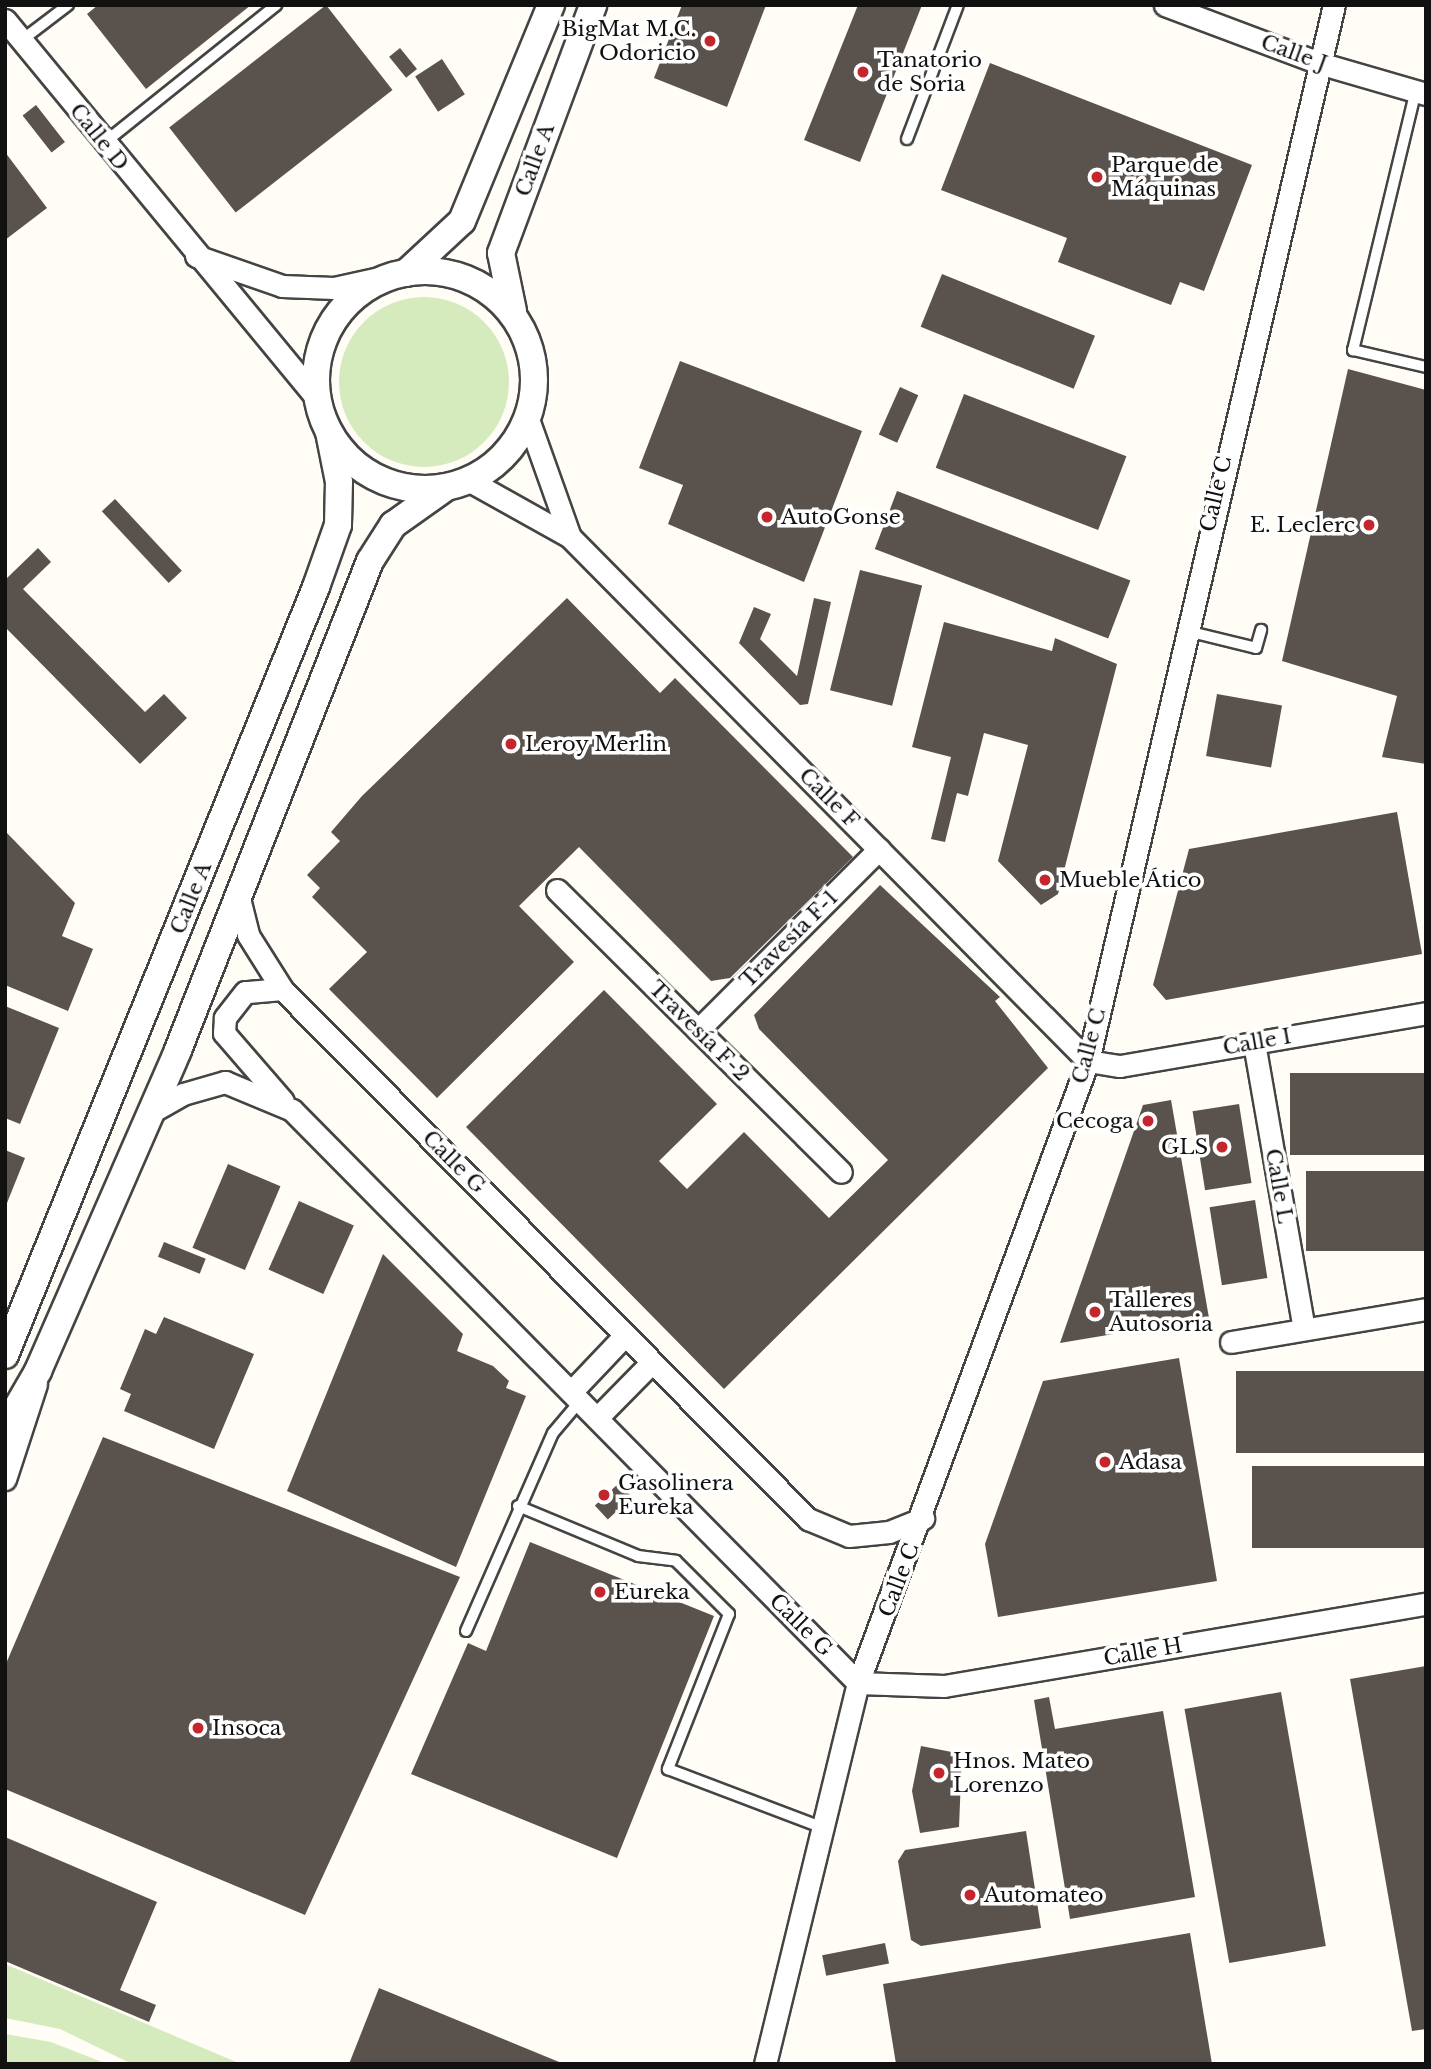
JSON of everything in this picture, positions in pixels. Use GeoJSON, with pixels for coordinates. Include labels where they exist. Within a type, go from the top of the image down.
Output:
{"type":"FeatureCollection","features":[{"type":"Feature","properties":{"kind":"street","name":"Calle A"},"geometry":{"type":"LineString","coordinates":[[395,275],[462,221],[551,5]]}},
{"type":"Feature","properties":{"kind":"street","name":"Calle A"},"geometry":{"type":"LineString","coordinates":[[514,316],[500,253],[593,5]]}},
{"type":"Feature","properties":{"kind":"street","name":"Calle J"},"geometry":{"type":"LineString","coordinates":[[1166,5],[1319,63],[1421,92]]}},
{"type":"Feature","properties":{"kind":"street","name":"Calle C"},"geometry":{"type":"LineString","coordinates":[[765,2064],[827,1829],[858,1683],[923,1518],[1088,1062],[1184,630],[1334,5]]}},
{"type":"Feature","properties":{"kind":"street","name":"Calle D"},"geometry":{"type":"LineString","coordinates":[[5,20],[192,254],[315,396]]}},
{"type":"Feature","properties":{"kind":"street"},"geometry":{"type":"LineString","coordinates":[[5,1479],[38,1371],[239,898],[370,561],[393,525],[510,450],[528,419],[535,384],[530,348],[514,316],[489,290],[456,274],[395,275],[334,288],[282,286],[192,254]]}},
{"type":"Feature","properties":{"kind":"street"},"geometry":{"type":"LineString","coordinates":[[395,275],[352,297],[329,326],[317,360],[315,396],[329,432],[350,460],[378,479],[411,489],[457,484]]}},
{"type":"Feature","properties":{"kind":"street","name":"Calle F"},"geometry":{"type":"LineString","coordinates":[[528,419],[570,537]]}},
{"type":"Feature","properties":{"kind":"street","name":"Calle A"},"geometry":{"type":"LineString","coordinates":[[5,1355],[12,1329],[316,587],[338,525],[338,482],[329,432]]}},
{"type":"Feature","properties":{"kind":"street","name":"Calle F"},"geometry":{"type":"LineString","coordinates":[[457,484],[570,537],[1088,1062]]}},
{"type":"Feature","properties":{"kind":"street","name":"Travesía F-1"},"geometry":{"type":"LineString","coordinates":[[698,1030],[879,849]]}},
{"type":"Feature","properties":{"kind":"street","name":"Travesía F-2"},"geometry":{"type":"LineString","coordinates":[[557,890],[841,1172]]}},
{"type":"Feature","properties":{"kind":"street","name":"Calle G"},"geometry":{"type":"LineString","coordinates":[[239,898],[248,935],[282,989],[808,1519],[849,1536],[889,1532],[923,1518]]}},
{"type":"Feature","properties":{"kind":"street","name":"Calle G"},"geometry":{"type":"LineString","coordinates":[[282,989],[244,992],[225,1018],[224,1033],[292,1110],[858,1683]]}},
{"type":"Feature","properties":{"kind":"street","name":"Calle I"},"geometry":{"type":"LineString","coordinates":[[1088,1062],[1120,1066],[1426,1013]]}},
{"type":"Feature","properties":{"kind":"street","name":"Calle L"},"geometry":{"type":"LineString","coordinates":[[1254,1043],[1304,1329]]}},
{"type":"Feature","properties":{"kind":"street","name":"Calle G"},"geometry":{"type":"LineString","coordinates":[[148,1114],[183,1094],[225,1082],[292,1110]]}},
{"type":"Feature","properties":{"kind":"street"},"geometry":{"type":"LineString","coordinates":[[1231,1342],[1426,1309]]}},
{"type":"Feature","properties":{"kind":"street"},"geometry":{"type":"LineString","coordinates":[[576,1396],[625,1335]]}},
{"type":"Feature","properties":{"kind":"street"},"geometry":{"type":"LineString","coordinates":[[597,1418],[652,1362]]}},
{"type":"Feature","properties":{"kind":"street"},"geometry":{"type":"LineString","coordinates":[[8,1415],[38,1371]]}},
{"type":"Feature","properties":{"kind":"street","name":"Calle H"},"geometry":{"type":"LineString","coordinates":[[858,1683],[944,1686],[1426,1604]]}},
{"type":"Feature","properties":{"kind":"lane"},"geometry":{"type":"LineString","coordinates":[[22,40],[68,5]]}},
{"type":"Feature","properties":{"kind":"lane"},"geometry":{"type":"LineString","coordinates":[[104,143],[276,5]]}},
{"type":"Feature","properties":{"kind":"lane"},"geometry":{"type":"LineString","coordinates":[[907,139],[958,5]]}},
{"type":"Feature","properties":{"kind":"lane"},"geometry":{"type":"LineString","coordinates":[[1421,92],[1353,350],[1426,367]]}},
{"type":"Feature","properties":{"kind":"lane"},"geometry":{"type":"LineString","coordinates":[[1184,630],[1256,648],[1261,629]]}},
{"type":"Feature","properties":{"kind":"lane"},"geometry":{"type":"LineString","coordinates":[[466,1631],[518,1506],[553,1433],[576,1396]]}},
{"type":"Feature","properties":{"kind":"lane"},"geometry":{"type":"LineString","coordinates":[[518,1506],[638,1556],[676,1561],[729,1614],[668,1769],[827,1829]]}},
{"type":"Feature","properties":{"kind":"green space"},"geometry":{"type":"Polygon","coordinates":[[[424,297],[457,303],[484,322],[503,349],[509,382],[503,415],[484,442],[457,461],[424,467],[391,461],[364,442],[345,415],[339,382],[345,349],[364,322],[391,303],[424,297]]]}},
{"type":"Feature","properties":{"kind":"green space"},"geometry":{"type":"Polygon","coordinates":[[[5,1964],[241,2064],[132,2064],[60,2029],[5,2018],[5,1964]]]}},
{"type":"Feature","properties":{"kind":"green space"},"geometry":{"type":"Polygon","coordinates":[[[5,2034],[51,2042],[107,2064],[5,2064],[5,2034]]]}},
{"type":"Feature","properties":{"kind":"building"},"geometry":{"type":"Polygon","coordinates":[[[98,5],[251,5],[146,89],[87,14],[98,5]]]}},
{"type":"Feature","properties":{"kind":"building"},"geometry":{"type":"Polygon","coordinates":[[[326,5],[392,90],[236,213],[169,128],[326,5]]]}},
{"type":"Feature","properties":{"kind":"building","name":"BigMat M.C. Odoricio"},"geometry":{"type":"Polygon","coordinates":[[[682,5],[766,5],[727,107],[654,78],[682,5]]]}},
{"type":"Feature","properties":{"kind":"building","name":"Tanatorio de Soria"},"geometry":{"type":"Polygon","coordinates":[[[858,5],[922,5],[860,162],[804,140],[858,5]]]}},
{"type":"Feature","properties":{"kind":"building"},"geometry":{"type":"Polygon","coordinates":[[[400,48],[417,69],[406,78],[389,57],[400,48]]]}},
{"type":"Feature","properties":{"kind":"building"},"geometry":{"type":"Polygon","coordinates":[[[442,59],[465,94],[438,112],[415,76],[442,59]]]}},
{"type":"Feature","properties":{"kind":"building","name":"Parque de Máquinas"},"geometry":{"type":"Polygon","coordinates":[[[990,63],[1252,165],[1204,291],[1180,282],[1171,305],[1058,262],[1067,238],[941,190],[990,63]]]}},
{"type":"Feature","properties":{"kind":"building"},"geometry":{"type":"Polygon","coordinates":[[[36,105],[65,142],[52,153],[23,115],[36,105]]]}},
{"type":"Feature","properties":{"kind":"building"},"geometry":{"type":"Polygon","coordinates":[[[5,152],[47,208],[5,240],[5,152]]]}},
{"type":"Feature","properties":{"kind":"building"},"geometry":{"type":"Polygon","coordinates":[[[942,274],[1095,336],[1074,389],[921,327],[942,274]]]}},
{"type":"Feature","properties":{"kind":"building"},"geometry":{"type":"Polygon","coordinates":[[[680,361],[862,431],[804,582],[668,524],[683,485],[639,468],[680,361]]]}},
{"type":"Feature","properties":{"kind":"building","name":"E. Leclerc"},"geometry":{"type":"Polygon","coordinates":[[[1348,369],[1426,390],[1426,764],[1382,757],[1397,696],[1282,661],[1348,369]]]}},
{"type":"Feature","properties":{"kind":"building"},"geometry":{"type":"Polygon","coordinates":[[[900,387],[918,395],[897,443],[879,435],[900,387]]]}},
{"type":"Feature","properties":{"kind":"building"},"geometry":{"type":"Polygon","coordinates":[[[964,394],[1126,456],[1098,530],[936,468],[964,394]]]}},
{"type":"Feature","properties":{"kind":"building"},"geometry":{"type":"Polygon","coordinates":[[[897,491],[1130,581],[1108,638],[875,549],[897,491]]]}},
{"type":"Feature","properties":{"kind":"building"},"geometry":{"type":"Polygon","coordinates":[[[115,499],[182,571],[169,583],[102,511],[115,499]]]}},
{"type":"Feature","properties":{"kind":"building"},"geometry":{"type":"Polygon","coordinates":[[[38,548],[51,562],[23,589],[145,712],[164,694],[187,718],[140,764],[5,627],[5,580],[38,548]]]}},
{"type":"Feature","properties":{"kind":"building"},"geometry":{"type":"Polygon","coordinates":[[[860,570],[922,585],[892,706],[830,690],[860,570]]]}},
{"type":"Feature","properties":{"kind":"building"},"geometry":{"type":"Polygon","coordinates":[[[567,598],[660,693],[675,678],[853,857],[730,978],[711,981],[579,847],[519,906],[574,962],[437,1098],[329,989],[367,952],[312,897],[320,888],[307,875],[340,841],[331,832],[362,796],[567,598]]]}},
{"type":"Feature","properties":{"kind":"building"},"geometry":{"type":"Polygon","coordinates":[[[814,598],[831,602],[808,704],[800,705],[739,643],[754,607],[771,614],[760,639],[797,676],[814,598]]]}},
{"type":"Feature","properties":{"kind":"building"},"geometry":{"type":"Polygon","coordinates":[[[944,622],[1052,651],[1055,638],[1117,664],[1058,894],[1041,905],[998,861],[1028,745],[984,733],[968,796],[957,793],[945,842],[931,839],[951,757],[912,747],[944,622]]]}},
{"type":"Feature","properties":{"kind":"building"},"geometry":{"type":"Polygon","coordinates":[[[1217,694],[1282,705],[1271,768],[1206,756],[1217,694]]]}},
{"type":"Feature","properties":{"kind":"building"},"geometry":{"type":"Polygon","coordinates":[[[1397,812],[1422,954],[1166,1000],[1153,985],[1189,849],[1397,812]]]}},
{"type":"Feature","properties":{"kind":"building"},"geometry":{"type":"Polygon","coordinates":[[[5,831],[75,903],[62,936],[93,949],[68,1011],[5,985],[5,831]]]}},
{"type":"Feature","properties":{"kind":"building"},"geometry":{"type":"Polygon","coordinates":[[[880,885],[1000,997],[995,1001],[1048,1068],[724,1389],[466,1127],[604,990],[717,1104],[659,1161],[687,1189],[744,1132],[829,1218],[888,1160],[759,1029],[754,1015],[880,885]]]}},
{"type":"Feature","properties":{"kind":"building"},"geometry":{"type":"Polygon","coordinates":[[[5,1006],[59,1028],[20,1124],[5,1118],[5,1006]]]}},
{"type":"Feature","properties":{"kind":"building"},"geometry":{"type":"Polygon","coordinates":[[[1290,1073],[1426,1073],[1426,1155],[1290,1155],[1290,1073]]]}},
{"type":"Feature","properties":{"kind":"building"},"geometry":{"type":"Polygon","coordinates":[[[1171,1100],[1209,1318],[1060,1343],[1143,1105],[1171,1100]]]}},
{"type":"Feature","properties":{"kind":"building","name":"GLS"},"geometry":{"type":"Polygon","coordinates":[[[1239,1104],[1252,1183],[1205,1190],[1193,1111],[1239,1104]]]}},
{"type":"Feature","properties":{"kind":"building"},"geometry":{"type":"Polygon","coordinates":[[[5,1150],[25,1158],[5,1208],[5,1150]]]}},
{"type":"Feature","properties":{"kind":"building"},"geometry":{"type":"Polygon","coordinates":[[[228,1164],[280,1186],[245,1270],[192,1248],[228,1164]]]}},
{"type":"Feature","properties":{"kind":"building"},"geometry":{"type":"Polygon","coordinates":[[[1306,1171],[1426,1171],[1426,1251],[1306,1251],[1306,1171]]]}},
{"type":"Feature","properties":{"kind":"building"},"geometry":{"type":"Polygon","coordinates":[[[1255,1200],[1267,1278],[1222,1285],[1210,1207],[1255,1200]]]}},
{"type":"Feature","properties":{"kind":"building"},"geometry":{"type":"Polygon","coordinates":[[[299,1201],[354,1225],[323,1294],[268,1270],[299,1201]]]}},
{"type":"Feature","properties":{"kind":"building"},"geometry":{"type":"Polygon","coordinates":[[[164,1242],[206,1259],[200,1274],[158,1257],[164,1242]]]}},
{"type":"Feature","properties":{"kind":"building"},"geometry":{"type":"Polygon","coordinates":[[[383,1254],[463,1334],[457,1351],[493,1366],[509,1381],[506,1388],[526,1396],[456,1567],[287,1491],[383,1254]]]}},
{"type":"Feature","properties":{"kind":"building"},"geometry":{"type":"Polygon","coordinates":[[[164,1317],[254,1354],[214,1449],[124,1411],[131,1394],[120,1389],[145,1329],[156,1334],[164,1317]]]}},
{"type":"Feature","properties":{"kind":"building","name":"Adasa"},"geometry":{"type":"Polygon","coordinates":[[[1179,1358],[1217,1581],[998,1617],[985,1544],[1043,1381],[1179,1358]]]}},
{"type":"Feature","properties":{"kind":"building"},"geometry":{"type":"Polygon","coordinates":[[[1236,1371],[1426,1371],[1426,1453],[1236,1453],[1236,1371]]]}},
{"type":"Feature","properties":{"kind":"building","name":"Insoca"},"geometry":{"type":"Polygon","coordinates":[[[103,1437],[460,1577],[305,1915],[5,1789],[5,1666],[103,1437]]]}},
{"type":"Feature","properties":{"kind":"building"},"geometry":{"type":"Polygon","coordinates":[[[1252,1466],[1426,1466],[1426,1548],[1252,1548],[1252,1466]]]}},
{"type":"Feature","properties":{"kind":"building"},"geometry":{"type":"Polygon","coordinates":[[[619,1483],[632,1497],[608,1519],[595,1506],[619,1483]]]}},
{"type":"Feature","properties":{"kind":"building"},"geometry":{"type":"Polygon","coordinates":[[[530,1542],[714,1616],[617,1858],[411,1774],[468,1643],[486,1651],[530,1542]]]}},
{"type":"Feature","properties":{"kind":"building"},"geometry":{"type":"Polygon","coordinates":[[[1426,1666],[1426,2029],[1412,2031],[1350,1679],[1426,1666]]]}},
{"type":"Feature","properties":{"kind":"building"},"geometry":{"type":"Polygon","coordinates":[[[1281,1692],[1326,1946],[1229,1963],[1184,1709],[1281,1692]]]}},
{"type":"Feature","properties":{"kind":"building"},"geometry":{"type":"Polygon","coordinates":[[[1049,1697],[1055,1729],[1163,1711],[1195,1897],[1070,1919],[1034,1700],[1049,1697]]]}},
{"type":"Feature","properties":{"kind":"building","name":"Hnos. Mateo Lorenzo"},"geometry":{"type":"Polygon","coordinates":[[[921,1746],[962,1754],[959,1827],[920,1833],[912,1791],[921,1746]]]}},
{"type":"Feature","properties":{"kind":"building","name":"Automateo"},"geometry":{"type":"Polygon","coordinates":[[[1026,1831],[1041,1928],[921,1946],[911,1940],[898,1861],[905,1850],[1026,1831]]]}},
{"type":"Feature","properties":{"kind":"building"},"geometry":{"type":"Polygon","coordinates":[[[5,1837],[157,1902],[120,1990],[156,2005],[149,2022],[5,1961],[5,1837]]]}},
{"type":"Feature","properties":{"kind":"building"},"geometry":{"type":"Polygon","coordinates":[[[1190,1933],[1212,2064],[896,2064],[883,1984],[1190,1933]]]}},
{"type":"Feature","properties":{"kind":"building"},"geometry":{"type":"Polygon","coordinates":[[[885,1943],[889,1964],[826,1976],[822,1955],[885,1943]]]}},
{"type":"Feature","properties":{"kind":"building"},"geometry":{"type":"Polygon","coordinates":[[[379,1988],[564,2064],[349,2064],[379,1988]]]}},
{"type":"Feature","properties":{"kind":"place","name":"BigMat M.C. Odoricio"},"geometry":{"type":"Point","coordinates":[710,41]}},
{"type":"Feature","properties":{"kind":"place","name":"Tanatorio de Soria"},"geometry":{"type":"Point","coordinates":[863,72]}},
{"type":"Feature","properties":{"kind":"place","name":"Parque de Máquinas"},"geometry":{"type":"Point","coordinates":[1097,177]}},
{"type":"Feature","properties":{"kind":"place","name":"AutoGonse"},"geometry":{"type":"Point","coordinates":[767,517]}},
{"type":"Feature","properties":{"kind":"place","name":"E. Leclerc"},"geometry":{"type":"Point","coordinates":[1369,525]}},
{"type":"Feature","properties":{"kind":"place","name":"Leroy Merlin"},"geometry":{"type":"Point","coordinates":[511,744]}},
{"type":"Feature","properties":{"kind":"place","name":"Mueble Ático"},"geometry":{"type":"Point","coordinates":[1045,880]}},
{"type":"Feature","properties":{"kind":"place","name":"Cecoga"},"geometry":{"type":"Point","coordinates":[1148,1121]}},
{"type":"Feature","properties":{"kind":"place","name":"GLS"},"geometry":{"type":"Point","coordinates":[1222,1147]}},
{"type":"Feature","properties":{"kind":"place","name":"Talleres Autosoria"},"geometry":{"type":"Point","coordinates":[1095,1312]}},
{"type":"Feature","properties":{"kind":"place","name":"Adasa"},"geometry":{"type":"Point","coordinates":[1105,1462]}},
{"type":"Feature","properties":{"kind":"place","name":"Gasolinera Eureka"},"geometry":{"type":"Point","coordinates":[604,1495]}},
{"type":"Feature","properties":{"kind":"place","name":"Eureka"},"geometry":{"type":"Point","coordinates":[600,1592]}},
{"type":"Feature","properties":{"kind":"place","name":"Insoca"},"geometry":{"type":"Point","coordinates":[198,1728]}},
{"type":"Feature","properties":{"kind":"place","name":"Hnos. Mateo Lorenzo"},"geometry":{"type":"Point","coordinates":[939,1773]}},
{"type":"Feature","properties":{"kind":"place","name":"Automateo"},"geometry":{"type":"Point","coordinates":[970,1895]}}]}
